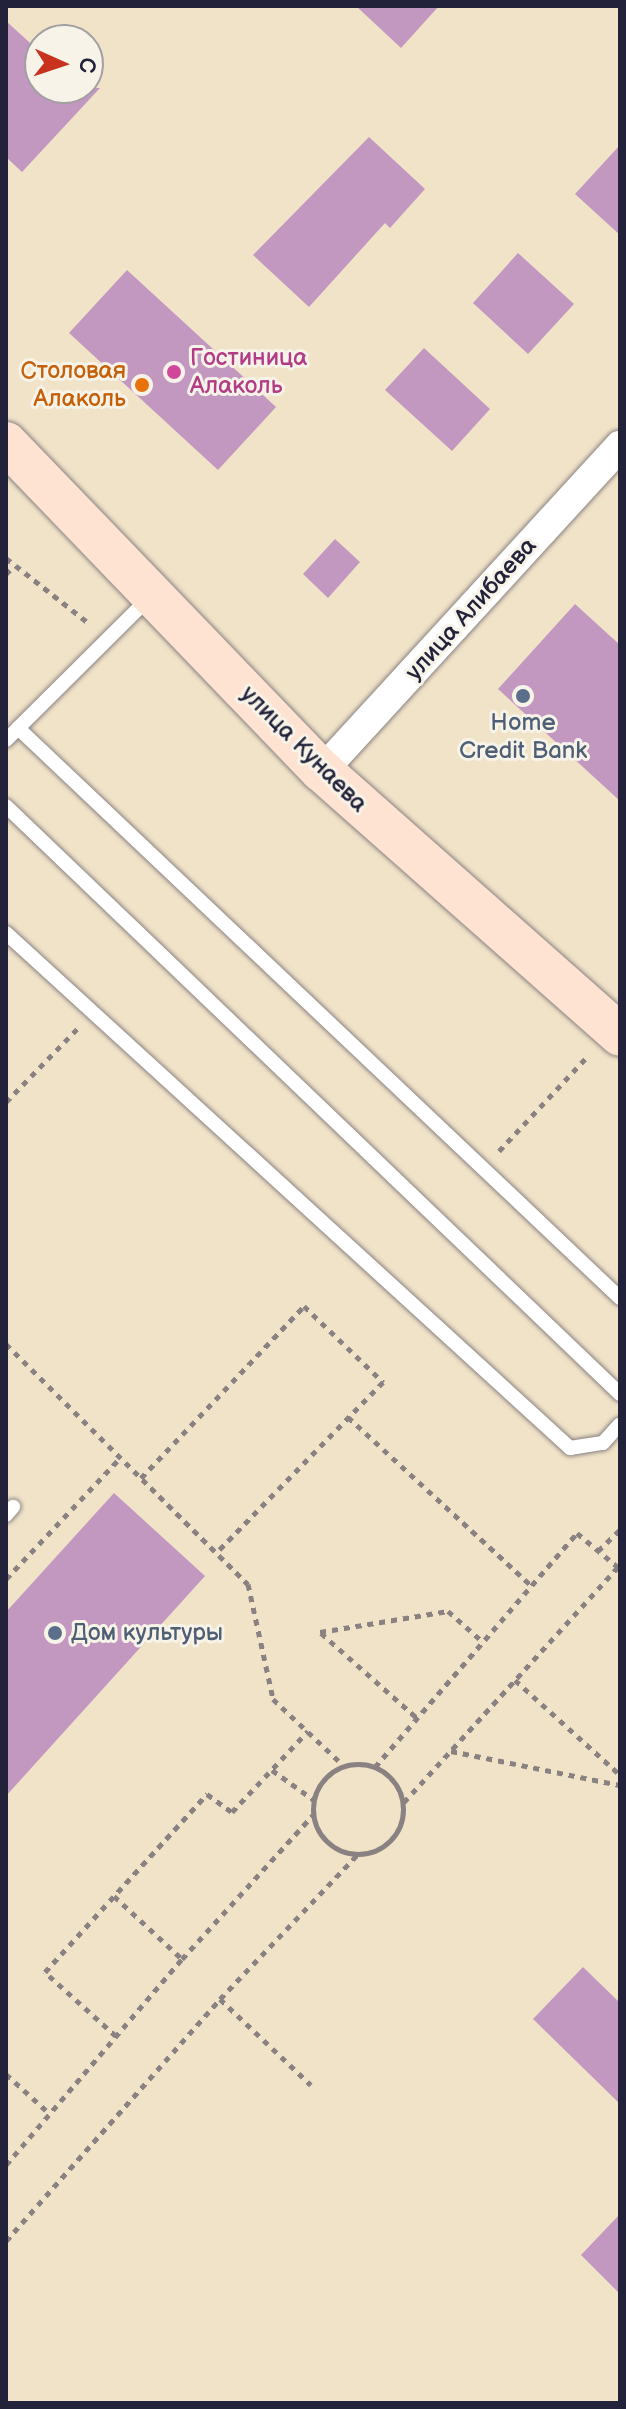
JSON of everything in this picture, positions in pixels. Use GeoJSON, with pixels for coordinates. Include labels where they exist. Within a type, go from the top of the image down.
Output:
{"type":"FeatureCollection","features":[{"type":"Feature","properties":{"kind":"street","name":"улица Кунаева"},"geometry":{"type":"LineString","coordinates":[[6,443],[322,771],[617,1032]]}},
{"type":"Feature","properties":{"kind":"street","name":"улица Алибаева"},"geometry":{"type":"LineString","coordinates":[[322,771],[620,446]]}},
{"type":"Feature","properties":{"kind":"lane"},"geometry":{"type":"LineString","coordinates":[[6,740],[152,594]]}},
{"type":"Feature","properties":{"kind":"lane"},"geometry":{"type":"LineString","coordinates":[[18,728],[620,1298]]}},
{"type":"Feature","properties":{"kind":"lane"},"geometry":{"type":"LineString","coordinates":[[6,806],[620,1394]]}},
{"type":"Feature","properties":{"kind":"lane"},"geometry":{"type":"LineString","coordinates":[[6,933],[570,1448],[603,1443],[620,1424]]}},
{"type":"Feature","properties":{"kind":"path"},"geometry":{"type":"LineString","coordinates":[[6,558],[108,639]]}},
{"type":"Feature","properties":{"kind":"path"},"geometry":{"type":"LineString","coordinates":[[6,574],[14,566]]}},
{"type":"Feature","properties":{"kind":"path"},"geometry":{"type":"LineString","coordinates":[[6,1102],[94,1011]]}},
{"type":"Feature","properties":{"kind":"path"},"geometry":{"type":"LineString","coordinates":[[483,1169],[617,1032]]}},
{"type":"Feature","properties":{"kind":"path"},"geometry":{"type":"LineString","coordinates":[[141,1478],[304,1306],[383,1382],[216,1553]]}},
{"type":"Feature","properties":{"kind":"path"},"geometry":{"type":"LineString","coordinates":[[6,1344],[248,1584],[273,1699],[344,1766]]}},
{"type":"Feature","properties":{"kind":"path"},"geometry":{"type":"LineString","coordinates":[[348,1417],[532,1586]]}},
{"type":"Feature","properties":{"kind":"path"},"geometry":{"type":"LineString","coordinates":[[6,1579],[121,1457]]}},
{"type":"Feature","properties":{"kind":"path"},"geometry":{"type":"LineString","coordinates":[[598,1551],[620,1530]]}},
{"type":"Feature","properties":{"kind":"path"},"geometry":{"type":"LineString","coordinates":[[375,1767],[577,1533],[618,1567],[403,1803]]}},
{"type":"Feature","properties":{"kind":"path"},"geometry":{"type":"LineString","coordinates":[[417,1718],[320,1632],[448,1611],[483,1642]]}},
{"type":"Feature","properties":{"kind":"path"},"geometry":{"type":"LineString","coordinates":[[515,1680],[620,1775]]}},
{"type":"Feature","properties":{"kind":"path"},"geometry":{"type":"LineString","coordinates":[[116,2036],[45,1972],[207,1794],[232,1812],[308,1731]]}},
{"type":"Feature","properties":{"kind":"path"},"geometry":{"type":"LineString","coordinates":[[451,1751],[620,1785]]}},
{"type":"Feature","properties":{"kind":"path"},"geometry":{"type":"LineString","coordinates":[[6,2241],[220,1999],[357,1855],[386,1845],[397,1833],[403,1803],[399,1788],[375,1767],[344,1766],[330,1773],[314,1800],[313,1815],[328,1843],[357,1855]]}},
{"type":"Feature","properties":{"kind":"path"},"geometry":{"type":"LineString","coordinates":[[272,1770],[314,1800]]}},
{"type":"Feature","properties":{"kind":"path"},"geometry":{"type":"LineString","coordinates":[[6,2165],[182,1959],[313,1815]]}},
{"type":"Feature","properties":{"kind":"path"},"geometry":{"type":"LineString","coordinates":[[114,1896],[182,1959]]}},
{"type":"Feature","properties":{"kind":"path"},"geometry":{"type":"LineString","coordinates":[[220,1999],[311,2085]]}},
{"type":"Feature","properties":{"kind":"path"},"geometry":{"type":"LineString","coordinates":[[6,2074],[50,2114]]}},
{"type":"Feature","properties":{"kind":"building"},"geometry":{"type":"Polygon","coordinates":[[[356,6],[439,6],[401,48],[356,6]]]}},
{"type":"Feature","properties":{"kind":"building"},"geometry":{"type":"Polygon","coordinates":[[[6,21],[24,37],[24,104],[85,104],[22,172],[6,157],[6,21]]]}},
{"type":"Feature","properties":{"kind":"building"},"geometry":{"type":"Polygon","coordinates":[[[369,137],[425,189],[390,228],[385,223],[309,307],[253,255],[369,137]]]}},
{"type":"Feature","properties":{"kind":"building"},"geometry":{"type":"Polygon","coordinates":[[[620,145],[620,235],[575,194],[620,145]]]}},
{"type":"Feature","properties":{"kind":"building"},"geometry":{"type":"Polygon","coordinates":[[[518,253],[574,304],[528,354],[473,303],[518,253]]]}},
{"type":"Feature","properties":{"kind":"building"},"geometry":{"type":"Polygon","coordinates":[[[127,270],[276,407],[218,470],[69,333],[127,270]]]}},
{"type":"Feature","properties":{"kind":"building"},"geometry":{"type":"Polygon","coordinates":[[[424,348],[490,409],[452,451],[385,390],[424,348]]]}},
{"type":"Feature","properties":{"kind":"building"},"geometry":{"type":"Polygon","coordinates":[[[335,539],[360,562],[328,598],[303,574],[335,539]]]}},
{"type":"Feature","properties":{"kind":"building"},"geometry":{"type":"Polygon","coordinates":[[[575,604],[620,645],[620,801],[498,689],[575,604]]]}},
{"type":"Feature","properties":{"kind":"building"},"geometry":{"type":"Polygon","coordinates":[[[114,1493],[205,1576],[6,1796],[6,1612],[114,1493]]]}},
{"type":"Feature","properties":{"kind":"building"},"geometry":{"type":"Polygon","coordinates":[[[583,1967],[620,2003],[620,2104],[533,2019],[583,1967]]]}},
{"type":"Feature","properties":{"kind":"building"},"geometry":{"type":"Polygon","coordinates":[[[620,2214],[620,2294],[581,2255],[620,2214]]]}},
{"type":"Feature","properties":{"kind":"place","name":"Гостиница Алаколь"},"geometry":{"type":"Point","coordinates":[174,372]}},
{"type":"Feature","properties":{"kind":"place","name":"Столовая Алаколь"},"geometry":{"type":"Point","coordinates":[142,385]}},
{"type":"Feature","properties":{"kind":"place","name":"Home Credit Bank"},"geometry":{"type":"Point","coordinates":[523,696]}},
{"type":"Feature","properties":{"kind":"place","name":"Дом культуры"},"geometry":{"type":"Point","coordinates":[55,1633]}}]}
